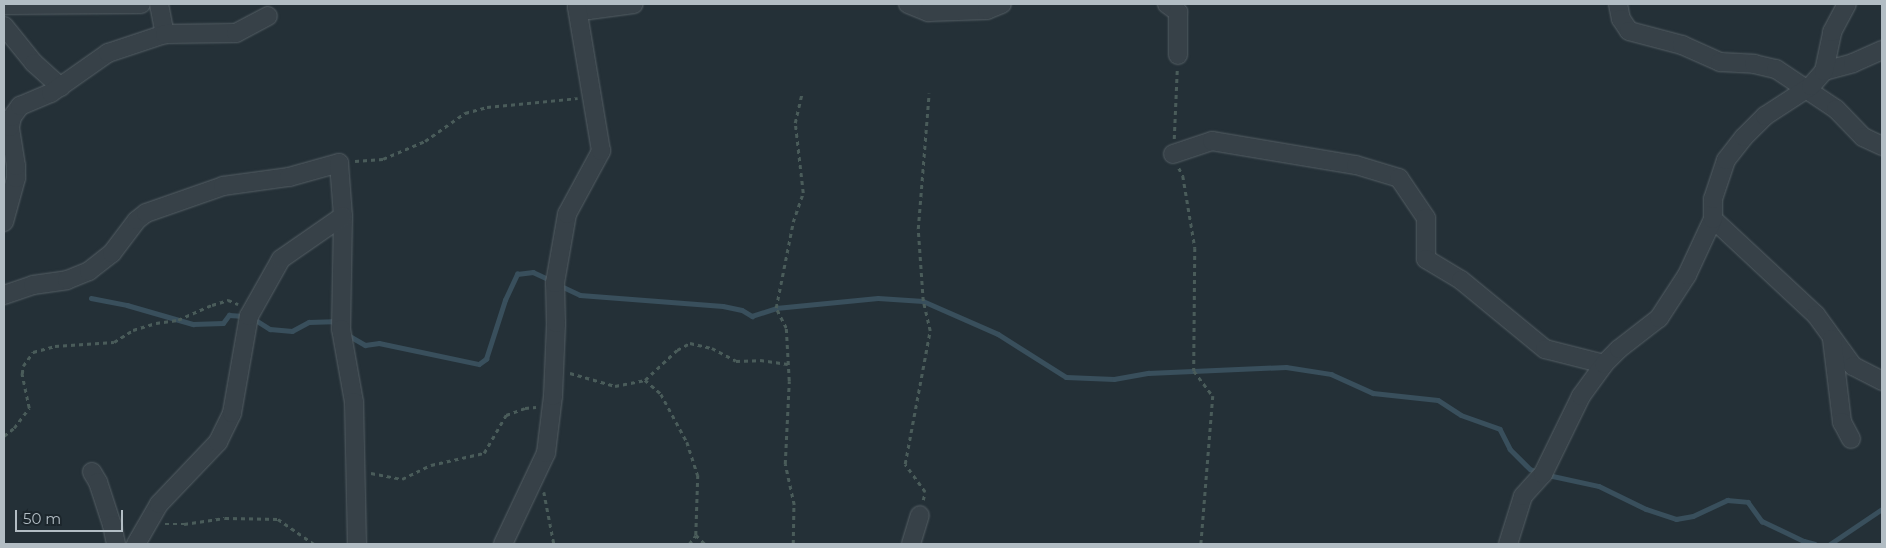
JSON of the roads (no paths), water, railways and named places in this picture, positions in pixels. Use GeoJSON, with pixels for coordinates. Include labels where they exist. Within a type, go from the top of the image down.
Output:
{"type":"FeatureCollection","features":[{"type":"Feature","properties":{"kind":"street"},"geometry":{"type":"LineString","coordinates":[[4,5],[141,4]]}},
{"type":"Feature","properties":{"kind":"street"},"geometry":{"type":"LineString","coordinates":[[159,4],[165,34]]}},
{"type":"Feature","properties":{"kind":"street"},"geometry":{"type":"LineString","coordinates":[[578,5],[589,10],[634,4]]}},
{"type":"Feature","properties":{"kind":"street"},"geometry":{"type":"LineString","coordinates":[[908,4],[928,12],[987,10],[1002,4]]}},
{"type":"Feature","properties":{"kind":"street"},"geometry":{"type":"LineString","coordinates":[[1167,4],[1178,12],[1178,55]]}},
{"type":"Feature","properties":{"kind":"street"},"geometry":{"type":"LineString","coordinates":[[1618,4],[1620,18],[1629,31],[1682,45],[1720,62],[1754,64],[1776,69],[1836,108],[1863,137],[1882,146]]}},
{"type":"Feature","properties":{"kind":"street"},"geometry":{"type":"LineString","coordinates":[[1824,71],[1832,32],[1847,4]]}},
{"type":"Feature","properties":{"kind":"street"},"geometry":{"type":"LineString","coordinates":[[504,544],[546,453],[554,368],[555,283],[566,214],[601,151],[578,5]]}},
{"type":"Feature","properties":{"kind":"street"},"geometry":{"type":"LineString","coordinates":[[4,222],[16,178],[16,166],[10,138],[12,117],[20,106],[61,87],[108,53],[165,34],[236,33],[268,16]]}},
{"type":"Feature","properties":{"kind":"street"},"geometry":{"type":"LineString","coordinates":[[4,26],[34,63],[61,87]]}},
{"type":"Feature","properties":{"kind":"street"},"geometry":{"type":"LineString","coordinates":[[1508,544],[1523,496],[1543,474],[1551,453],[1581,396],[1604,364],[1619,349],[1659,318],[1687,275],[1713,219],[1713,199],[1726,160],[1744,137],[1765,116],[1806,89],[1824,71],[1853,63],[1882,50]]}},
{"type":"Feature","properties":{"kind":"street"},"geometry":{"type":"LineString","coordinates":[[1173,154],[1212,141],[1356,165],[1399,178],[1426,218],[1426,259],[1462,280],[1544,349],[1604,364]]}},
{"type":"Feature","properties":{"kind":"street"},"geometry":{"type":"LineString","coordinates":[[4,295],[33,285],[67,280],[89,271],[112,253],[137,220],[146,213],[223,186],[288,177],[339,163],[343,216],[341,329],[354,402],[357,544]]}},
{"type":"Feature","properties":{"kind":"street"},"geometry":{"type":"LineString","coordinates":[[136,544],[159,504],[218,442],[232,412],[249,316],[281,259],[343,216]]}},
{"type":"Feature","properties":{"kind":"street"},"geometry":{"type":"LineString","coordinates":[[1713,219],[1816,315],[1853,366],[1882,381]]}},
{"type":"Feature","properties":{"kind":"street"},"geometry":{"type":"LineString","coordinates":[[1832,336],[1842,422],[1851,439]]}},
{"type":"Feature","properties":{"kind":"street"},"geometry":{"type":"LineString","coordinates":[[92,472],[98,482],[116,544]]}},
{"type":"Feature","properties":{"kind":"street"},"geometry":{"type":"LineString","coordinates":[[911,544],[920,516]]}},
{"type":"Feature","properties":{"kind":"waterway"},"geometry":{"type":"LineString","coordinates":[[348,335],[365,345],[379,343],[479,364],[486,359],[505,300],[517,274],[533,272],[552,281]]}},
{"type":"Feature","properties":{"kind":"waterway"},"geometry":{"type":"LineString","coordinates":[[559,285],[580,295],[723,306],[742,310],[752,316],[776,308],[878,298],[923,301],[998,334],[1066,377],[1114,379],[1148,373],[1286,367],[1331,374],[1373,393],[1438,400],[1461,415],[1500,429],[1510,449],[1530,469],[1538,472]]}},
{"type":"Feature","properties":{"kind":"waterway"},"geometry":{"type":"LineString","coordinates":[[91,298],[127,305],[193,324],[223,323],[229,315],[244,316]]}},
{"type":"Feature","properties":{"kind":"waterway"},"geometry":{"type":"LineString","coordinates":[[254,319],[270,329],[292,331],[309,322],[332,321],[337,325]]}},
{"type":"Feature","properties":{"kind":"waterway"},"geometry":{"type":"LineString","coordinates":[[1548,475],[1599,486],[1646,509],[1676,519],[1693,516],[1727,500],[1748,502],[1762,521],[1804,541],[1815,544]]}},
{"type":"Feature","properties":{"kind":"waterway"},"geometry":{"type":"LineString","coordinates":[[1830,544],[1882,509]]}}]}
